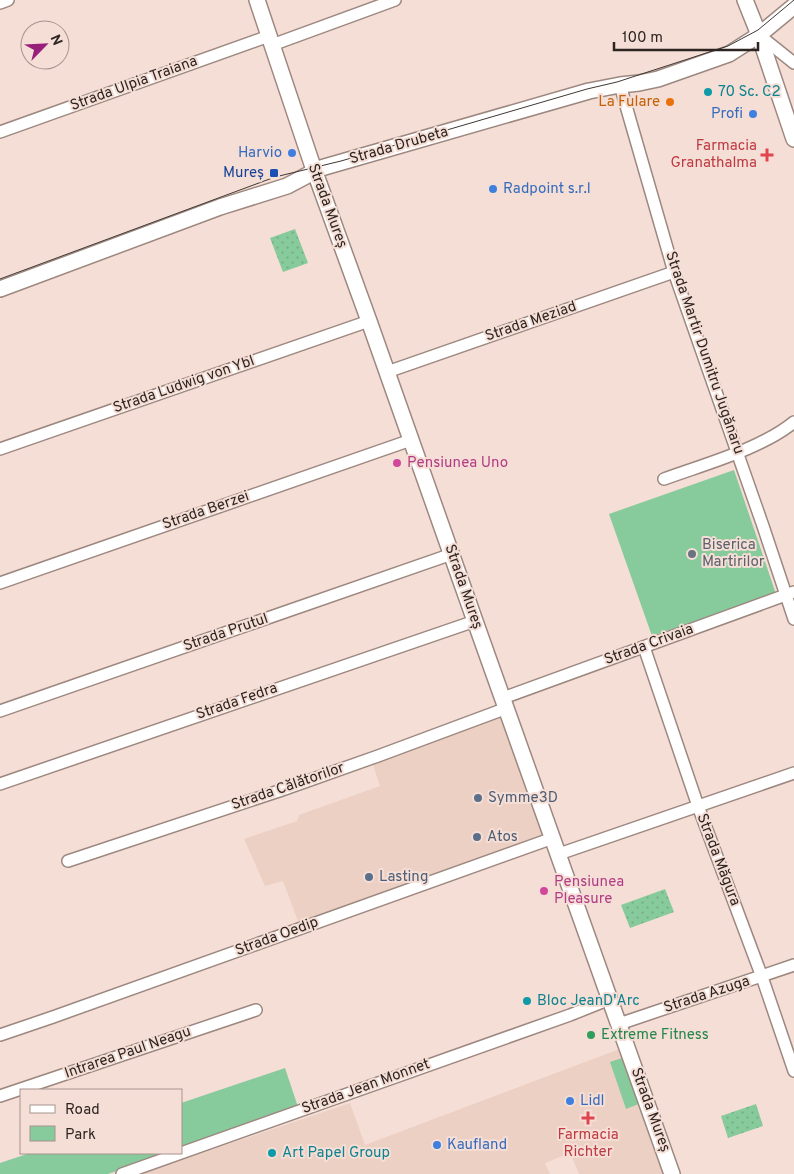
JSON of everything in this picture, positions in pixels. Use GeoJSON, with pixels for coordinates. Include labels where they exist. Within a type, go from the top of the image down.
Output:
{"type":"FeatureCollection","features":[{"type":"Feature","properties":{"kind":"street"},"geometry":{"type":"LineString","coordinates":[[0,3],[8,0]]}},
{"type":"Feature","properties":{"kind":"street","name":"Strada Mureș"},"geometry":{"type":"LineString","coordinates":[[257,0],[315,171],[672,1174]]}},
{"type":"Feature","properties":{"kind":"street","name":"Strada Ulpia Traiana"},"geometry":{"type":"LineString","coordinates":[[0,131],[395,0]]}},
{"type":"Feature","properties":{"kind":"street"},"geometry":{"type":"LineString","coordinates":[[745,0],[759,35],[794,139]]}},
{"type":"Feature","properties":{"kind":"street","name":"Strada Drubeta"},"geometry":{"type":"LineString","coordinates":[[0,288],[220,207],[286,186],[322,168],[588,91],[658,80],[735,50],[759,35],[794,6]]}},
{"type":"Feature","properties":{"kind":"street"},"geometry":{"type":"LineString","coordinates":[[759,35],[794,63]]}},
{"type":"Feature","properties":{"kind":"street","name":"Strada Martir Dumitru Jugănaru"},"geometry":{"type":"LineString","coordinates":[[620,85],[674,272],[704,360],[790,594],[794,619]]}},
{"type":"Feature","properties":{"kind":"street","name":"Strada Meziad"},"geometry":{"type":"LineString","coordinates":[[387,372],[674,272]]}},
{"type":"Feature","properties":{"kind":"street","name":"Strada Ludwig von Ybl"},"geometry":{"type":"LineString","coordinates":[[0,449],[369,321]]}},
{"type":"Feature","properties":{"kind":"street"},"geometry":{"type":"LineString","coordinates":[[664,479],[738,453],[777,434],[794,422]]}},
{"type":"Feature","properties":{"kind":"street","name":"Strada Berzei"},"geometry":{"type":"LineString","coordinates":[[0,583],[411,440]]}},
{"type":"Feature","properties":{"kind":"street","name":"Strada Prutul"},"geometry":{"type":"LineString","coordinates":[[0,711],[452,554]]}},
{"type":"Feature","properties":{"kind":"street","name":"Strada Crivaia"},"geometry":{"type":"LineString","coordinates":[[505,703],[644,647],[790,594]]}},
{"type":"Feature","properties":{"kind":"street","name":"Strada Fedra"},"geometry":{"type":"LineString","coordinates":[[0,784],[475,621]]}},
{"type":"Feature","properties":{"kind":"street","name":"Strada Măgura"},"geometry":{"type":"LineString","coordinates":[[644,647],[698,806],[762,977],[794,1071]]}},
{"type":"Feature","properties":{"kind":"street","name":"Strada Călătorilor"},"geometry":{"type":"LineString","coordinates":[[68,861],[378,756],[505,703]]}},
{"type":"Feature","properties":{"kind":"street"},"geometry":{"type":"LineString","coordinates":[[559,854],[794,773]]}},
{"type":"Feature","properties":{"kind":"street","name":"Strada Oedip"},"geometry":{"type":"LineString","coordinates":[[0,1035],[553,838]]}},
{"type":"Feature","properties":{"kind":"street","name":"Strada Azuga"},"geometry":{"type":"LineString","coordinates":[[619,1024],[794,965]]}},
{"type":"Feature","properties":{"kind":"street","name":"Strada Jean Monnet"},"geometry":{"type":"LineString","coordinates":[[182,1153],[610,999]]}},
{"type":"Feature","properties":{"kind":"street","name":"Intrarea Paul Neagu"},"geometry":{"type":"LineString","coordinates":[[21,1089],[256,1010]]}},
{"type":"Feature","properties":{"kind":"street","name":"Intrarea Paul Neagu"},"geometry":{"type":"LineString","coordinates":[[0,1096],[20,1089]]}},
{"type":"Feature","properties":{"kind":"street","name":"Strada Jean Monnet"},"geometry":{"type":"LineString","coordinates":[[122,1174],[178,1154]]}},
{"type":"Feature","properties":{"kind":"shaded area"},"geometry":{"type":"Polygon","coordinates":[[[507,714],[549,834],[299,924],[283,881],[265,886],[244,839],[297,821],[299,815],[380,786],[372,762],[507,714]]]}},
{"type":"Feature","properties":{"kind":"shaded area"},"geometry":{"type":"Polygon","coordinates":[[[625,1047],[671,1174],[579,1174],[570,1153],[545,1163],[550,1174],[140,1174],[350,1103],[365,1145],[625,1047]]]}},
{"type":"Feature","properties":{"kind":"green space"},"geometry":{"type":"Polygon","coordinates":[[[295,229],[308,263],[283,272],[270,238],[295,229]]]}},
{"type":"Feature","properties":{"kind":"green space"},"geometry":{"type":"Polygon","coordinates":[[[734,470],[776,594],[652,636],[609,514],[734,470]]]}},
{"type":"Feature","properties":{"kind":"green space"},"geometry":{"type":"Polygon","coordinates":[[[665,889],[674,912],[630,928],[621,905],[665,889]]]}},
{"type":"Feature","properties":{"kind":"green space"},"geometry":{"type":"Polygon","coordinates":[[[625,1057],[641,1103],[626,1109],[610,1062],[625,1057]]]}},
{"type":"Feature","properties":{"kind":"green space"},"geometry":{"type":"Polygon","coordinates":[[[285,1068],[298,1107],[182,1148],[182,1103],[285,1068]]]}},
{"type":"Feature","properties":{"kind":"green space"},"geometry":{"type":"Polygon","coordinates":[[[756,1104],[763,1126],[728,1138],[721,1116],[756,1104]]]}},
{"type":"Feature","properties":{"kind":"green space"},"geometry":{"type":"Polygon","coordinates":[[[27,1154],[165,1154],[108,1174],[0,1174],[0,1163],[27,1154]]]}},
{"type":"Feature","properties":{"kind":"tram line"},"geometry":{"type":"LineString","coordinates":[[0,279],[275,177],[341,161],[587,89],[617,82],[728,46],[758,30],[794,0]]}},
{"type":"Feature","properties":{"kind":"place","name":"70 Sc. C2"},"geometry":{"type":"Point","coordinates":[708,92]}},
{"type":"Feature","properties":{"kind":"place","name":"La Fulare"},"geometry":{"type":"Point","coordinates":[670,102]}},
{"type":"Feature","properties":{"kind":"place","name":"Profi"},"geometry":{"type":"Point","coordinates":[753,114]}},
{"type":"Feature","properties":{"kind":"place","name":"Harvio"},"geometry":{"type":"Point","coordinates":[292,153]}},
{"type":"Feature","properties":{"kind":"place","name":"Farmacia Granathalma"},"geometry":{"type":"Point","coordinates":[767,155]}},
{"type":"Feature","properties":{"kind":"place","name":"Mureș"},"geometry":{"type":"Point","coordinates":[274,173]}},
{"type":"Feature","properties":{"kind":"place","name":"Radpoint s.r.l"},"geometry":{"type":"Point","coordinates":[493,189]}},
{"type":"Feature","properties":{"kind":"place","name":"Pensiunea Uno"},"geometry":{"type":"Point","coordinates":[397,463]}},
{"type":"Feature","properties":{"kind":"place","name":"Biserica Martirilor"},"geometry":{"type":"Point","coordinates":[692,554]}},
{"type":"Feature","properties":{"kind":"place","name":"Symme3D"},"geometry":{"type":"Point","coordinates":[478,798]}},
{"type":"Feature","properties":{"kind":"place","name":"Atos"},"geometry":{"type":"Point","coordinates":[477,837]}},
{"type":"Feature","properties":{"kind":"place","name":"Lasting"},"geometry":{"type":"Point","coordinates":[369,877]}},
{"type":"Feature","properties":{"kind":"place","name":"Pensiunea Pleasure"},"geometry":{"type":"Point","coordinates":[544,891]}},
{"type":"Feature","properties":{"kind":"place","name":"Bloc JeanD'Arc"},"geometry":{"type":"Point","coordinates":[527,1001]}},
{"type":"Feature","properties":{"kind":"place","name":"Extreme Fitness"},"geometry":{"type":"Point","coordinates":[591,1035]}},
{"type":"Feature","properties":{"kind":"place","name":"Lidl"},"geometry":{"type":"Point","coordinates":[570,1101]}},
{"type":"Feature","properties":{"kind":"place","name":"Farmacia Richter"},"geometry":{"type":"Point","coordinates":[588,1118]}},
{"type":"Feature","properties":{"kind":"place","name":"Kaufland"},"geometry":{"type":"Point","coordinates":[437,1145]}},
{"type":"Feature","properties":{"kind":"place","name":"Art Papel Group"},"geometry":{"type":"Point","coordinates":[272,1153]}}]}
